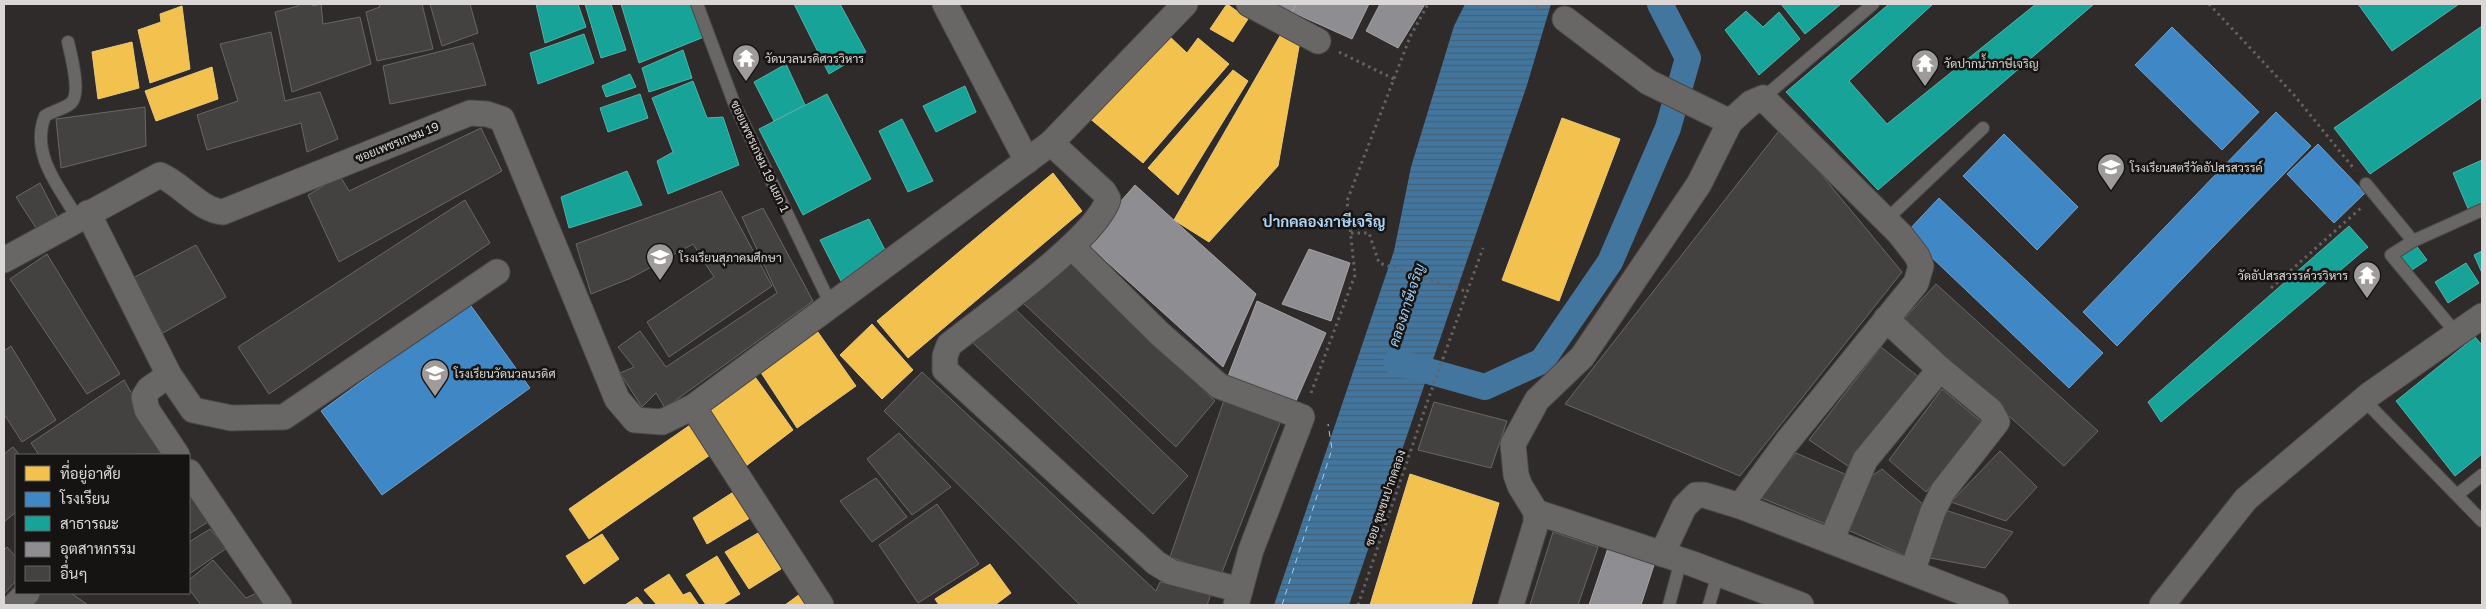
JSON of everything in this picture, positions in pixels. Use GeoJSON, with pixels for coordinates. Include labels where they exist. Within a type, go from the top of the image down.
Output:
{"type":"FeatureCollection","features":[{"type":"Feature","properties":{"kind":"street"},"geometry":{"type":"LineString","coordinates":[[945,4],[1027,161]]}},
{"type":"Feature","properties":{"kind":"street"},"geometry":{"type":"LineString","coordinates":[[821,605],[693,407],[1051,143],[1186,4]]}},
{"type":"Feature","properties":{"kind":"street"},"geometry":{"type":"LineString","coordinates":[[1249,4],[1318,42]]}},
{"type":"Feature","properties":{"kind":"street"},"geometry":{"type":"LineString","coordinates":[[1565,19],[1648,82],[1730,122]]}},
{"type":"Feature","properties":{"kind":"street"},"geometry":{"type":"LineString","coordinates":[[1511,605],[1536,523],[1536,512],[1518,480],[1513,444],[1537,400],[1582,357],[1694,192],[1730,122],[1752,103],[1764,98],[1886,220],[1917,256],[1921,266],[1916,283],[1786,443],[1740,506]]}},
{"type":"Feature","properties":{"kind":"street","name":"ซอยเพชรเกษม 19"},"geometry":{"type":"LineString","coordinates":[[4,260],[160,174],[172,179],[212,211],[223,212],[470,113],[488,114],[502,119],[617,399],[635,420],[662,422],[693,407]]}},
{"type":"Feature","properties":{"kind":"street"},"geometry":{"type":"LineString","coordinates":[[1051,143],[1104,192],[1108,199],[1106,208],[1072,247],[950,345],[945,356],[945,370],[1156,563],[1171,572],[1238,598],[1252,550],[1302,417],[1219,386],[1160,334],[1072,247]]}},
{"type":"Feature","properties":{"kind":"street"},"geometry":{"type":"LineString","coordinates":[[83,216],[169,375],[193,410],[231,418],[284,416],[496,272]]}},
{"type":"Feature","properties":{"kind":"street"},"geometry":{"type":"LineString","coordinates":[[2162,605],[2246,499],[2364,400],[2482,316]]}},
{"type":"Feature","properties":{"kind":"street"},"geometry":{"type":"LineString","coordinates":[[1886,319],[1940,369],[1991,410],[1997,422],[1944,491],[1933,510],[1912,572]]}},
{"type":"Feature","properties":{"kind":"street"},"geometry":{"type":"LineString","coordinates":[[1831,541],[1859,470],[1872,448],[1940,369]]}},
{"type":"Feature","properties":{"kind":"street"},"geometry":{"type":"LineString","coordinates":[[169,375],[149,389],[144,397],[147,410],[176,454]]}},
{"type":"Feature","properties":{"kind":"street"},"geometry":{"type":"LineString","coordinates":[[190,473],[279,605]]}},
{"type":"Feature","properties":{"kind":"street"},"geometry":{"type":"LineString","coordinates":[[1671,557],[1684,507],[1696,495],[1704,495],[1740,506],[1996,605]]}},
{"type":"Feature","properties":{"kind":"street"},"geometry":{"type":"LineString","coordinates":[[1536,512],[1718,574],[1761,598],[1801,605]]}},
{"type":"Feature","properties":{"kind":"street"},"geometry":{"type":"LineString","coordinates":[[15,605],[26,594]]}},
{"type":"Feature","properties":{"kind":"lane","name":"ซอยเพชรเกษม 19 แยก 1"},"geometry":{"type":"LineString","coordinates":[[697,4],[734,103],[831,305]]}},
{"type":"Feature","properties":{"kind":"lane"},"geometry":{"type":"LineString","coordinates":[[1764,98],[1873,4]]}},
{"type":"Feature","properties":{"kind":"lane"},"geometry":{"type":"LineString","coordinates":[[68,42],[76,94],[71,104],[45,116],[39,129],[39,142],[47,167],[83,216]]}},
{"type":"Feature","properties":{"kind":"lane"},"geometry":{"type":"LineString","coordinates":[[1886,220],[1983,128]]}},
{"type":"Feature","properties":{"kind":"lane"},"geometry":{"type":"LineString","coordinates":[[2366,184],[2412,240]]}},
{"type":"Feature","properties":{"kind":"lane"},"geometry":{"type":"LineString","coordinates":[[2456,333],[2391,255],[2412,240],[2482,210]]}},
{"type":"Feature","properties":{"kind":"lane"},"geometry":{"type":"LineString","coordinates":[[2364,400],[2482,521]]}},
{"type":"Feature","properties":{"kind":"lane"},"geometry":{"type":"LineString","coordinates":[[2457,495],[2482,475]]}},
{"type":"Feature","properties":{"kind":"lane"},"geometry":{"type":"LineString","coordinates":[[1668,605],[1671,557]]}},
{"type":"Feature","properties":{"kind":"lane"},"geometry":{"type":"LineString","coordinates":[[1709,605],[1718,574]]}},
{"type":"Feature","properties":{"kind":"path"},"geometry":{"type":"LineString","coordinates":[[1302,417],[1356,276],[1347,201],[1410,37],[1428,4]]}},
{"type":"Feature","properties":{"kind":"path"},"geometry":{"type":"LineString","coordinates":[[2209,4],[2294,95],[2366,184]]}},
{"type":"Feature","properties":{"kind":"path"},"geometry":{"type":"LineString","coordinates":[[1318,42],[1394,79]]}},
{"type":"Feature","properties":{"kind":"path"},"geometry":{"type":"LineString","coordinates":[[2271,288],[2368,202],[2383,215],[2389,212]]}},
{"type":"Feature","properties":{"kind":"path"},"geometry":{"type":"LineString","coordinates":[[1351,233],[1369,233],[1379,262],[1468,292],[1484,248]]}},
{"type":"Feature","properties":{"kind":"path","name":"ซอย ชุมชนปากคลอง"},"geometry":{"type":"LineString","coordinates":[[1358,605],[1429,397],[1468,292]]}},
{"type":"Feature","properties":{"kind":"water","name":"คลองภาษีเจริญ"},"geometry":{"type":"Polygon","coordinates":[[[1465,4],[1551,4],[1527,85],[1349,605],[1274,605],[1394,251],[1411,167],[1454,26],[1465,4]]]}},
{"type":"Feature","properties":{"kind":"building: ที่อยู่อาศัย"},"geometry":{"type":"Polygon","coordinates":[[[1227,4],[1248,19],[1233,42],[1210,29],[1227,4]]]}},
{"type":"Feature","properties":{"kind":"building: ที่อยู่อาศัย"},"geometry":{"type":"Polygon","coordinates":[[[182,6],[190,69],[150,83],[138,30],[161,22],[160,14],[182,6]]]}},
{"type":"Feature","properties":{"kind":"building: ที่อยู่อาศัย"},"geometry":{"type":"Polygon","coordinates":[[[1284,29],[1300,41],[1278,166],[1209,242],[1174,220],[1284,29]]]}},
{"type":"Feature","properties":{"kind":"building: ที่อยู่อาศัย"},"geometry":{"type":"Polygon","coordinates":[[[1166,33],[1187,53],[1198,38],[1229,64],[1143,163],[1088,117],[1166,33]]]}},
{"type":"Feature","properties":{"kind":"building: ที่อยู่อาศัย"},"geometry":{"type":"Polygon","coordinates":[[[132,42],[139,88],[98,99],[92,52],[132,42]]]}},
{"type":"Feature","properties":{"kind":"building: ที่อยู่อาศัย"},"geometry":{"type":"Polygon","coordinates":[[[212,67],[218,99],[156,121],[145,91],[212,67]]]}},
{"type":"Feature","properties":{"kind":"building: ที่อยู่อาศัย"},"geometry":{"type":"Polygon","coordinates":[[[1233,70],[1248,81],[1178,195],[1148,168],[1233,70]]]}},
{"type":"Feature","properties":{"kind":"building: ที่อยู่อาศัย"},"geometry":{"type":"Polygon","coordinates":[[[1562,118],[1620,139],[1559,301],[1502,280],[1562,118]]]}},
{"type":"Feature","properties":{"kind":"building: ที่อยู่อาศัย"},"geometry":{"type":"Polygon","coordinates":[[[1053,173],[1082,211],[908,358],[877,321],[1053,173]]]}},
{"type":"Feature","properties":{"kind":"building: ที่อยู่อาศัย"},"geometry":{"type":"Polygon","coordinates":[[[872,324],[913,370],[882,399],[840,355],[872,324]]]}},
{"type":"Feature","properties":{"kind":"building: ที่อยู่อาศัย"},"geometry":{"type":"Polygon","coordinates":[[[815,328],[856,386],[797,428],[760,371],[815,328]]]}},
{"type":"Feature","properties":{"kind":"building: ที่อยู่อาศัย"},"geometry":{"type":"Polygon","coordinates":[[[753,374],[793,430],[746,466],[709,409],[753,374]]]}},
{"type":"Feature","properties":{"kind":"building: ที่อยู่อาศัย"},"geometry":{"type":"Polygon","coordinates":[[[693,423],[713,453],[589,539],[569,509],[693,423]]]}},
{"type":"Feature","properties":{"kind":"building: ที่อยู่อาศัย"},"geometry":{"type":"Polygon","coordinates":[[[1410,474],[1499,503],[1471,605],[1370,605],[1410,474]]]}},
{"type":"Feature","properties":{"kind":"building: ที่อยู่อาศัย"},"geometry":{"type":"Polygon","coordinates":[[[735,491],[750,518],[707,544],[693,518],[735,491]]]}},
{"type":"Feature","properties":{"kind":"building: ที่อยู่อาศัย"},"geometry":{"type":"Polygon","coordinates":[[[758,533],[781,569],[749,589],[725,552],[758,533]]]}},
{"type":"Feature","properties":{"kind":"building: ที่อยู่อาศัย"},"geometry":{"type":"Polygon","coordinates":[[[602,534],[619,559],[584,584],[566,556],[602,534]]]}},
{"type":"Feature","properties":{"kind":"building: ที่อยู่อาศัย"},"geometry":{"type":"Polygon","coordinates":[[[717,556],[740,594],[722,605],[706,605],[686,575],[717,556]]]}},
{"type":"Feature","properties":{"kind":"building: ที่อยู่อาศัย"},"geometry":{"type":"Polygon","coordinates":[[[990,564],[1011,593],[995,605],[939,605],[935,599],[990,564]]]}},
{"type":"Feature","properties":{"kind":"building: ที่อยู่อาศัย"},"geometry":{"type":"Polygon","coordinates":[[[669,574],[683,595],[690,592],[699,605],[657,605],[644,590],[669,574]]]}},
{"type":"Feature","properties":{"kind":"building: ที่อยู่อาศัย"},"geometry":{"type":"Polygon","coordinates":[[[800,594],[810,605],[785,605],[800,594]]]}},
{"type":"Feature","properties":{"kind":"building: ที่อยู่อาศัย"},"geometry":{"type":"Polygon","coordinates":[[[637,597],[644,605],[625,605],[637,597]]]}},
{"type":"Feature","properties":{"kind":"building: โรงเรียน"},"geometry":{"type":"Polygon","coordinates":[[[2172,27],[2259,112],[2222,150],[2135,65],[2172,27]]]}},
{"type":"Feature","properties":{"kind":"building: โรงเรียน"},"geometry":{"type":"Polygon","coordinates":[[[2276,112],[2311,146],[2117,346],[2083,312],[2276,112]]]}},
{"type":"Feature","properties":{"kind":"building: โรงเรียน"},"geometry":{"type":"Polygon","coordinates":[[[2004,134],[2078,207],[2037,250],[1963,176],[2004,134]]]}},
{"type":"Feature","properties":{"kind":"building: โรงเรียน"},"geometry":{"type":"Polygon","coordinates":[[[2318,144],[2365,193],[2334,223],[2287,174],[2318,144]]]}},
{"type":"Feature","properties":{"kind":"building: โรงเรียน"},"geometry":{"type":"Polygon","coordinates":[[[1939,198],[2103,353],[2069,388],[1906,233],[1939,198]]]}},
{"type":"Feature","properties":{"kind":"building: โรงเรียน"},"geometry":{"type":"Polygon","coordinates":[[[469,303],[530,388],[382,495],[321,411],[469,303]]]}},
{"type":"Feature","properties":{"kind":"building: สาธารณะ"},"geometry":{"type":"Polygon","coordinates":[[[536,4],[578,4],[586,27],[545,43],[536,4]]]}},
{"type":"Feature","properties":{"kind":"building: สาธารณะ"},"geometry":{"type":"Polygon","coordinates":[[[585,4],[611,4],[626,50],[601,58],[585,4]]]}},
{"type":"Feature","properties":{"kind":"building: สาธารณะ"},"geometry":{"type":"Polygon","coordinates":[[[621,4],[692,4],[704,37],[639,63],[621,4]]]}},
{"type":"Feature","properties":{"kind":"building: สาธารณะ"},"geometry":{"type":"Polygon","coordinates":[[[794,4],[840,4],[866,52],[829,74],[794,4]]]}},
{"type":"Feature","properties":{"kind":"building: สาธารณะ"},"geometry":{"type":"Polygon","coordinates":[[[1781,4],[1841,4],[1805,34],[1781,4]]]}},
{"type":"Feature","properties":{"kind":"building: สาธารณะ"},"geometry":{"type":"Polygon","coordinates":[[[1889,4],[1933,4],[1849,81],[1887,124],[2036,4],[2094,4],[1878,190],[1786,92],[1889,4]]]}},
{"type":"Feature","properties":{"kind":"building: สาธารณะ"},"geometry":{"type":"Polygon","coordinates":[[[2358,4],[2459,4],[2392,51],[2358,4]]]}},
{"type":"Feature","properties":{"kind":"building: สาธารณะ"},"geometry":{"type":"Polygon","coordinates":[[[1746,11],[1763,27],[1779,12],[1800,39],[1759,75],[1725,30],[1746,11]]]}},
{"type":"Feature","properties":{"kind":"building: สาธารณะ"},"geometry":{"type":"Polygon","coordinates":[[[2482,26],[2482,97],[2370,174],[2334,128],[2482,26]]]}},
{"type":"Feature","properties":{"kind":"building: สาธารณะ"},"geometry":{"type":"Polygon","coordinates":[[[584,34],[594,63],[538,84],[530,53],[584,34]]]}},
{"type":"Feature","properties":{"kind":"building: สาธารณะ"},"geometry":{"type":"Polygon","coordinates":[[[683,50],[692,78],[649,92],[642,68],[683,50]]]}},
{"type":"Feature","properties":{"kind":"building: สาธารณะ"},"geometry":{"type":"Polygon","coordinates":[[[786,64],[805,105],[774,121],[754,82],[786,64]]]}},
{"type":"Feature","properties":{"kind":"building: สาธารณะ"},"geometry":{"type":"Polygon","coordinates":[[[630,74],[636,87],[606,97],[602,86],[630,74]]]}},
{"type":"Feature","properties":{"kind":"building: สาธารณะ"},"geometry":{"type":"Polygon","coordinates":[[[693,81],[707,118],[723,117],[739,165],[668,194],[657,161],[673,152],[652,98],[693,81]]]}},
{"type":"Feature","properties":{"kind":"building: สาธารณะ"},"geometry":{"type":"Polygon","coordinates":[[[965,86],[976,112],[936,132],[923,106],[965,86]]]}},
{"type":"Feature","properties":{"kind":"building: สาธารณะ"},"geometry":{"type":"Polygon","coordinates":[[[640,94],[648,118],[608,132],[600,108],[640,94]]]}},
{"type":"Feature","properties":{"kind":"building: สาธารณะ"},"geometry":{"type":"Polygon","coordinates":[[[827,94],[871,179],[803,215],[759,129],[827,94]]]}},
{"type":"Feature","properties":{"kind":"building: สาธารณะ"},"geometry":{"type":"Polygon","coordinates":[[[902,119],[933,181],[908,192],[879,131],[902,119]]]}},
{"type":"Feature","properties":{"kind":"building: สาธารณะ"},"geometry":{"type":"Polygon","coordinates":[[[2482,160],[2482,205],[2469,211],[2453,173],[2482,160]]]}},
{"type":"Feature","properties":{"kind":"building: สาธารณะ"},"geometry":{"type":"Polygon","coordinates":[[[627,171],[642,205],[569,228],[561,197],[627,171]]]}},
{"type":"Feature","properties":{"kind":"building: สาธารณะ"},"geometry":{"type":"Polygon","coordinates":[[[869,219],[885,250],[841,281],[820,240],[869,219]]]}},
{"type":"Feature","properties":{"kind":"building: สาธารณะ"},"geometry":{"type":"Polygon","coordinates":[[[2349,226],[2368,247],[2161,422],[2148,402],[2349,226]]]}},
{"type":"Feature","properties":{"kind":"building: สาธารณะ"},"geometry":{"type":"Polygon","coordinates":[[[2415,244],[2427,260],[2412,270],[2400,255],[2415,244]]]}},
{"type":"Feature","properties":{"kind":"building: สาธารณะ"},"geometry":{"type":"Polygon","coordinates":[[[2482,251],[2482,273],[2474,255],[2482,251]]]}},
{"type":"Feature","properties":{"kind":"building: สาธารณะ"},"geometry":{"type":"Polygon","coordinates":[[[2466,263],[2479,283],[2448,303],[2435,282],[2466,263]]]}},
{"type":"Feature","properties":{"kind":"building: สาธารณะ"},"geometry":{"type":"Polygon","coordinates":[[[2475,337],[2482,345],[2482,454],[2455,476],[2396,401],[2475,337]]]}},
{"type":"Feature","properties":{"kind":"building: อุตสาหกรรม"},"geometry":{"type":"Polygon","coordinates":[[[1275,4],[1296,4],[1292,12],[1275,4]]]}},
{"type":"Feature","properties":{"kind":"building: อุตสาหกรรม"},"geometry":{"type":"Polygon","coordinates":[[[1296,4],[1369,4],[1352,39],[1292,12],[1296,4]]]}},
{"type":"Feature","properties":{"kind":"building: อุตสาหกรรม"},"geometry":{"type":"Polygon","coordinates":[[[1380,4],[1425,4],[1398,48],[1366,31],[1380,4]]]}},
{"type":"Feature","properties":{"kind":"building: อุตสาหกรรม"},"geometry":{"type":"Polygon","coordinates":[[[1135,185],[1256,294],[1223,367],[1085,242],[1135,185]]]}},
{"type":"Feature","properties":{"kind":"building: อุตสาหกรรม"},"geometry":{"type":"Polygon","coordinates":[[[1309,249],[1350,263],[1331,321],[1282,304],[1309,249]]]}},
{"type":"Feature","properties":{"kind":"building: อุตสาหกรรม"},"geometry":{"type":"Polygon","coordinates":[[[1257,301],[1326,333],[1296,401],[1227,379],[1257,301]]]}},
{"type":"Feature","properties":{"kind":"building: อุตสาหกรรม"},"geometry":{"type":"Polygon","coordinates":[[[1608,548],[1655,562],[1641,605],[1589,605],[1608,548]]]}},
{"type":"Feature","properties":{"kind":"building: อื่นๆ"},"geometry":{"type":"Polygon","coordinates":[[[298,4],[312,4],[313,6],[321,4],[323,24],[360,17],[371,64],[292,92],[275,12],[298,6],[298,4]]]}},
{"type":"Feature","properties":{"kind":"building: อื่นๆ"},"geometry":{"type":"Polygon","coordinates":[[[379,4],[422,4],[433,49],[377,61],[366,12],[380,7],[379,4]]]}},
{"type":"Feature","properties":{"kind":"building: อื่นๆ"},"geometry":{"type":"Polygon","coordinates":[[[430,4],[470,4],[478,33],[442,46],[430,4]]]}},
{"type":"Feature","properties":{"kind":"building: อื่นๆ"},"geometry":{"type":"Polygon","coordinates":[[[271,32],[285,101],[320,92],[338,139],[307,152],[301,123],[207,150],[197,115],[238,101],[220,44],[271,32]]]}},
{"type":"Feature","properties":{"kind":"building: อื่นๆ"},"geometry":{"type":"Polygon","coordinates":[[[473,43],[486,85],[390,104],[383,66],[473,43]]]}},
{"type":"Feature","properties":{"kind":"building: อื่นๆ"},"geometry":{"type":"Polygon","coordinates":[[[145,107],[146,146],[61,168],[56,119],[145,107]]]}},
{"type":"Feature","properties":{"kind":"building: อื่นๆ"},"geometry":{"type":"Polygon","coordinates":[[[1782,127],[1902,272],[1740,476],[1565,404],[1782,127]]]}},
{"type":"Feature","properties":{"kind":"building: อื่นๆ"},"geometry":{"type":"Polygon","coordinates":[[[481,128],[502,171],[339,262],[308,195],[340,176],[349,191],[481,128]]]}},
{"type":"Feature","properties":{"kind":"building: อื่นๆ"},"geometry":{"type":"Polygon","coordinates":[[[40,183],[57,216],[38,231],[16,197],[40,183]]]}},
{"type":"Feature","properties":{"kind":"building: อื่นๆ"},"geometry":{"type":"Polygon","coordinates":[[[721,191],[772,286],[669,357],[647,322],[714,277],[693,244],[631,278],[591,294],[576,244],[721,191]]]}},
{"type":"Feature","properties":{"kind":"building: อื่นๆ"},"geometry":{"type":"Polygon","coordinates":[[[465,200],[490,243],[269,394],[238,347],[465,200]]]}},
{"type":"Feature","properties":{"kind":"building: อื่นๆ"},"geometry":{"type":"Polygon","coordinates":[[[763,208],[813,301],[665,408],[656,393],[642,407],[620,373],[634,367],[618,347],[640,331],[666,367],[777,293],[742,217],[763,208]]]}},
{"type":"Feature","properties":{"kind":"building: อื่นๆ"},"geometry":{"type":"Polygon","coordinates":[[[196,245],[226,297],[163,333],[133,278],[196,245]]]}},
{"type":"Feature","properties":{"kind":"building: อื่นๆ"},"geometry":{"type":"Polygon","coordinates":[[[47,254],[120,374],[87,394],[10,279],[47,254]]]}},
{"type":"Feature","properties":{"kind":"building: อื่นๆ"},"geometry":{"type":"Polygon","coordinates":[[[1070,260],[1215,401],[1176,447],[1021,301],[1070,260]]]}},
{"type":"Feature","properties":{"kind":"building: อื่นๆ"},"geometry":{"type":"Polygon","coordinates":[[[1936,284],[2098,431],[2064,466],[1903,320],[1936,284]]]}},
{"type":"Feature","properties":{"kind":"building: อื่นๆ"},"geometry":{"type":"Polygon","coordinates":[[[1013,307],[1188,476],[1153,514],[971,341],[1013,307]]]}},
{"type":"Feature","properties":{"kind":"building: อื่นๆ"},"geometry":{"type":"Polygon","coordinates":[[[11,346],[56,420],[22,442],[4,414],[4,351],[11,346]]]}},
{"type":"Feature","properties":{"kind":"building: อื่นๆ"},"geometry":{"type":"Polygon","coordinates":[[[1881,347],[1920,378],[1848,466],[1809,440],[1881,347]]]}},
{"type":"Feature","properties":{"kind":"building: อื่นๆ"},"geometry":{"type":"Polygon","coordinates":[[[922,372],[1156,591],[1160,582],[1211,594],[1207,605],[1080,605],[884,411],[922,372]]]}},
{"type":"Feature","properties":{"kind":"building: อื่นๆ"},"geometry":{"type":"Polygon","coordinates":[[[124,380],[166,454],[38,454],[31,443],[124,380]]]}},
{"type":"Feature","properties":{"kind":"building: อื่นๆ"},"geometry":{"type":"Polygon","coordinates":[[[1942,389],[1984,424],[1926,492],[1889,460],[1942,389]]]}},
{"type":"Feature","properties":{"kind":"building: อื่นๆ"},"geometry":{"type":"Polygon","coordinates":[[[1224,400],[1281,420],[1221,575],[1170,557],[1224,400]]]}},
{"type":"Feature","properties":{"kind":"building: อื่นๆ"},"geometry":{"type":"Polygon","coordinates":[[[1434,402],[1507,421],[1491,468],[1418,450],[1434,402]]]}},
{"type":"Feature","properties":{"kind":"building: อื่นๆ"},"geometry":{"type":"Polygon","coordinates":[[[899,433],[951,487],[912,515],[867,459],[899,433]]]}},
{"type":"Feature","properties":{"kind":"building: อื่นๆ"},"geometry":{"type":"Polygon","coordinates":[[[13,447],[19,454],[15,454],[15,513],[4,522],[4,454],[13,447]]]}},
{"type":"Feature","properties":{"kind":"building: อื่นๆ"},"geometry":{"type":"Polygon","coordinates":[[[2000,451],[2037,487],[2006,521],[1951,502],[2000,451]]]}},
{"type":"Feature","properties":{"kind":"building: อื่นๆ"},"geometry":{"type":"Polygon","coordinates":[[[1796,453],[1847,475],[1828,525],[1759,497],[1796,453]]]}},
{"type":"Feature","properties":{"kind":"building: อื่นๆ"},"geometry":{"type":"Polygon","coordinates":[[[1882,469],[1924,505],[1908,557],[1848,530],[1866,480],[1882,469]]]}},
{"type":"Feature","properties":{"kind":"building: อื่นๆ"},"geometry":{"type":"Polygon","coordinates":[[[876,478],[907,517],[872,542],[840,501],[876,478]]]}},
{"type":"Feature","properties":{"kind":"building: อื่นๆ"},"geometry":{"type":"Polygon","coordinates":[[[190,495],[208,522],[190,533],[190,495]]]}},
{"type":"Feature","properties":{"kind":"building: อื่นๆ"},"geometry":{"type":"Polygon","coordinates":[[[937,504],[979,564],[918,603],[879,545],[937,504]]]}},
{"type":"Feature","properties":{"kind":"building: อื่นๆ"},"geometry":{"type":"Polygon","coordinates":[[[1945,510],[2013,532],[1985,568],[1930,558],[1945,510]]]}},
{"type":"Feature","properties":{"kind":"building: อื่นๆ"},"geometry":{"type":"Polygon","coordinates":[[[210,529],[227,548],[190,573],[190,541],[210,529]]]}},
{"type":"Feature","properties":{"kind":"building: อื่นๆ"},"geometry":{"type":"Polygon","coordinates":[[[1553,532],[1598,547],[1578,605],[1530,605],[1553,532]]]}},
{"type":"Feature","properties":{"kind":"building: อื่นๆ"},"geometry":{"type":"Polygon","coordinates":[[[7,547],[15,556],[15,582],[4,594],[4,550],[7,547]]]}},
{"type":"Feature","properties":{"kind":"building: อื่นๆ"},"geometry":{"type":"Polygon","coordinates":[[[213,560],[246,598],[259,592],[266,605],[201,605],[190,590],[190,579],[213,560]]]}},
{"type":"Feature","properties":{"kind":"building: อื่นๆ"},"geometry":{"type":"Polygon","coordinates":[[[40,594],[72,594],[88,605],[29,605],[40,594]]]}},
{"type":"Feature","properties":{"kind":"waterway"},"geometry":{"type":"LineString","coordinates":[[1396,362],[1485,387],[1542,361],[1610,262],[1668,128],[1688,58],[1660,4]]}},
{"type":"Feature","properties":{"kind":"ferry route"},"geometry":{"type":"LineString","coordinates":[[1282,605],[1332,449],[1328,424]]}},
{"type":"Feature","properties":{"kind":"place","name":"วัดนวลนรดิศวรวิหาร"},"geometry":{"type":"Point","coordinates":[746,82]}},
{"type":"Feature","properties":{"kind":"place","name":"วัดปากน้ำภาษีเจริญ"},"geometry":{"type":"Point","coordinates":[1925,87]}},
{"type":"Feature","properties":{"kind":"place","name":"โรงเรียนสตรีวัดอัปสรสวรรค์"},"geometry":{"type":"Point","coordinates":[2111,191]}},
{"type":"Feature","properties":{"kind":"place","name":"โรงเรียนสุภาคมศึกษา"},"geometry":{"type":"Point","coordinates":[660,281]}},
{"type":"Feature","properties":{"kind":"place","name":"วัดอัปสรสวรรค์วรวิหาร"},"geometry":{"type":"Point","coordinates":[2367,299]}},
{"type":"Feature","properties":{"kind":"place","name":"โรงเรียนวัดนวลนรดิศ"},"geometry":{"type":"Point","coordinates":[435,397]}},
{"type":"Feature","properties":{"kind":"district","name":"ปากคลองภาษีเจริญ"},"geometry":{"type":"Point","coordinates":[1324,221]}}]}
